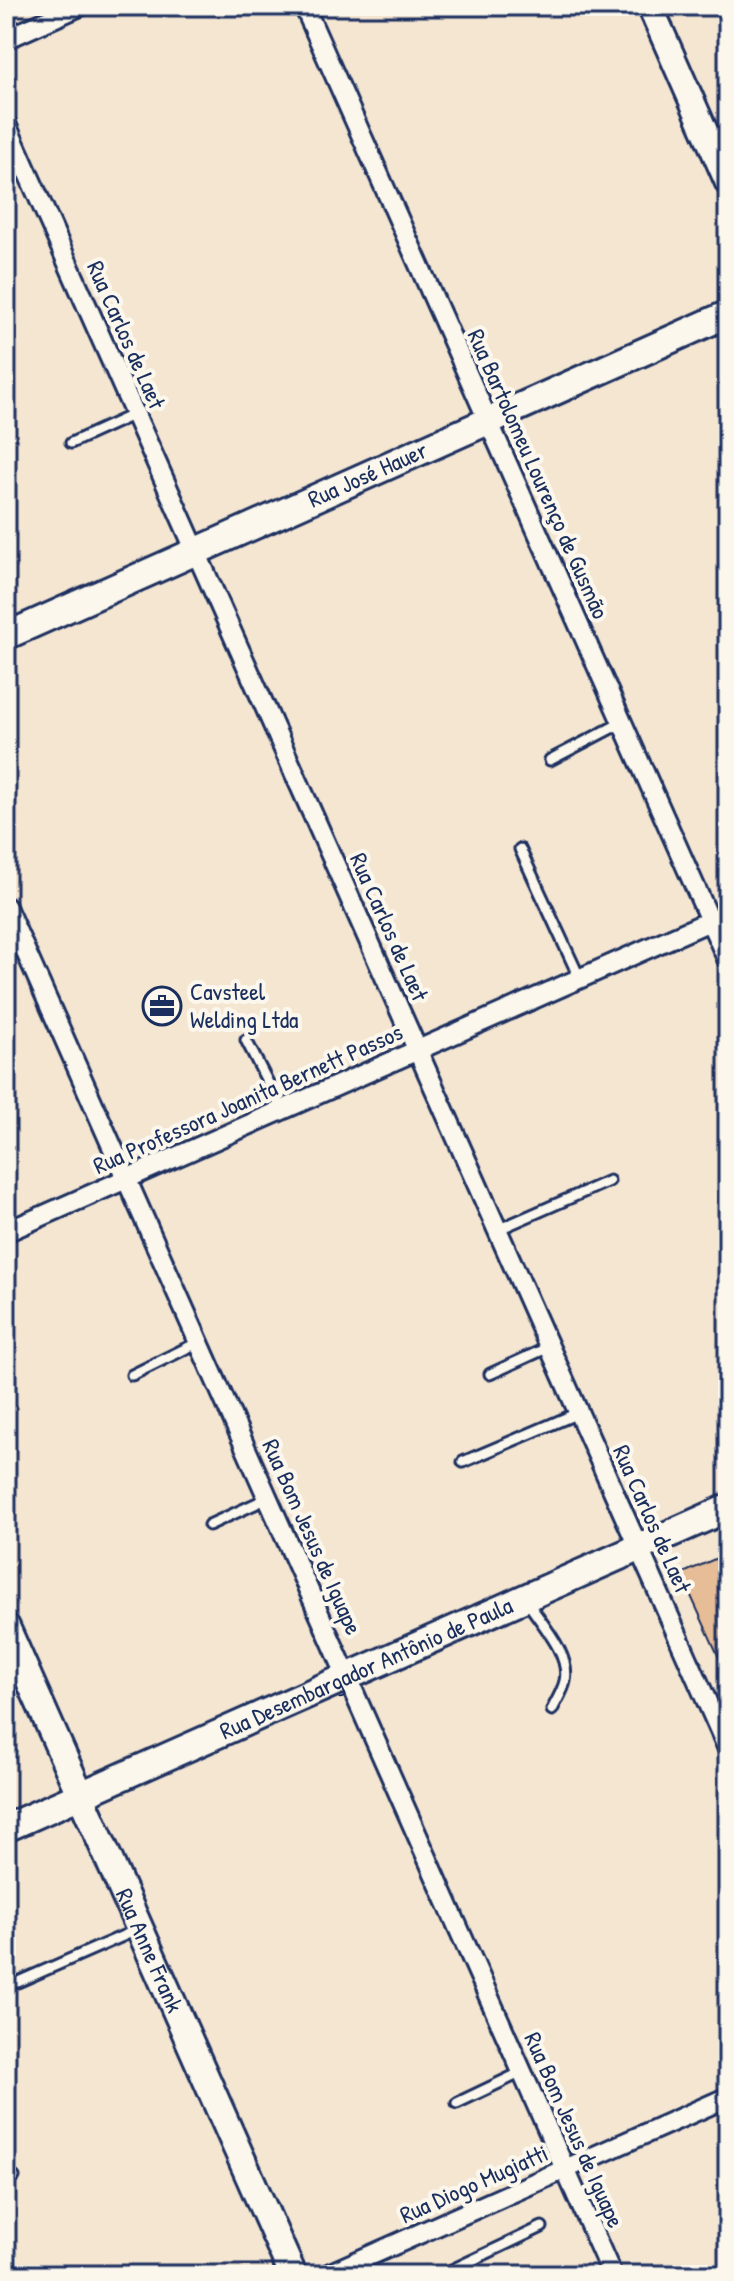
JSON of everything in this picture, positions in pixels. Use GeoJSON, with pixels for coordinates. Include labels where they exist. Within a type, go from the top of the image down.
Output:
{"type":"FeatureCollection","features":[{"type":"Feature","properties":{"kind":"main road","name":"Rua José Hauer"},"geometry":{"type":"LineString","coordinates":[[6,636],[728,314]]}},
{"type":"Feature","properties":{"kind":"main road","name":"Rua Desembargador Antônio de Paula"},"geometry":{"type":"LineString","coordinates":[[6,1828],[728,1508]]}},
{"type":"Feature","properties":{"kind":"main road","name":"Rua Anne Frank"},"geometry":{"type":"LineString","coordinates":[[6,1627],[293,2275]]}},
{"type":"Feature","properties":{"kind":"street"},"geometry":{"type":"LineString","coordinates":[[6,39],[80,6]]}},
{"type":"Feature","properties":{"kind":"street","name":"Rua Bartolomeu Lourenço de Gusmão"},"geometry":{"type":"LineString","coordinates":[[304,6],[728,961]]}},
{"type":"Feature","properties":{"kind":"street"},"geometry":{"type":"LineString","coordinates":[[650,6],[718,131],[728,183]]}},
{"type":"Feature","properties":{"kind":"street","name":"Rua Carlos de Laet"},"geometry":{"type":"LineString","coordinates":[[6,124],[728,1749]]}},
{"type":"Feature","properties":{"kind":"street","name":"Rua Bom Jesus de Iguape"},"geometry":{"type":"LineString","coordinates":[[6,907],[612,2275]]}},
{"type":"Feature","properties":{"kind":"street","name":"Rua Professora Joanita Bernett Passos"},"geometry":{"type":"LineString","coordinates":[[6,1232],[728,913]]}},
{"type":"Feature","properties":{"kind":"street","name":"Rua Diogo Mugiatti"},"geometry":{"type":"LineString","coordinates":[[326,2275],[728,2097]]}},
{"type":"Feature","properties":{"kind":"lane"},"geometry":{"type":"LineString","coordinates":[[71,443],[135,414]]}},
{"type":"Feature","properties":{"kind":"lane"},"geometry":{"type":"LineString","coordinates":[[550,760],[623,722]]}},
{"type":"Feature","properties":{"kind":"lane"},"geometry":{"type":"LineString","coordinates":[[520,849],[580,979]]}},
{"type":"Feature","properties":{"kind":"lane"},"geometry":{"type":"LineString","coordinates":[[246,1040],[282,1110]]}},
{"type":"Feature","properties":{"kind":"lane"},"geometry":{"type":"LineString","coordinates":[[497,1230],[609,1181]]}},
{"type":"Feature","properties":{"kind":"lane"},"geometry":{"type":"LineString","coordinates":[[132,1375],[199,1342]]}},
{"type":"Feature","properties":{"kind":"lane"},"geometry":{"type":"LineString","coordinates":[[490,1374],[549,1347]]}},
{"type":"Feature","properties":{"kind":"lane"},"geometry":{"type":"LineString","coordinates":[[463,1462],[578,1413]]}},
{"type":"Feature","properties":{"kind":"lane"},"geometry":{"type":"LineString","coordinates":[[209,1525],[268,1498]]}},
{"type":"Feature","properties":{"kind":"lane"},"geometry":{"type":"LineString","coordinates":[[525,1599],[561,1654],[564,1665],[566,1680],[552,1710]]}},
{"type":"Feature","properties":{"kind":"lane"},"geometry":{"type":"LineString","coordinates":[[18,1982],[140,1929]]}},
{"type":"Feature","properties":{"kind":"lane"},"geometry":{"type":"LineString","coordinates":[[457,2103],[522,2072]]}},
{"type":"Feature","properties":{"kind":"lane"},"geometry":{"type":"LineString","coordinates":[[441,2275],[542,2227]]}},
{"type":"Feature","properties":{"kind":"building"},"geometry":{"type":"Polygon","coordinates":[[[728,1553],[728,1661],[722,1664],[681,1574],[728,1553]]]}},
{"type":"Feature","properties":{"kind":"place","name":"Cavsteel Welding Ltda"},"geometry":{"type":"Point","coordinates":[162,1006]}}]}
